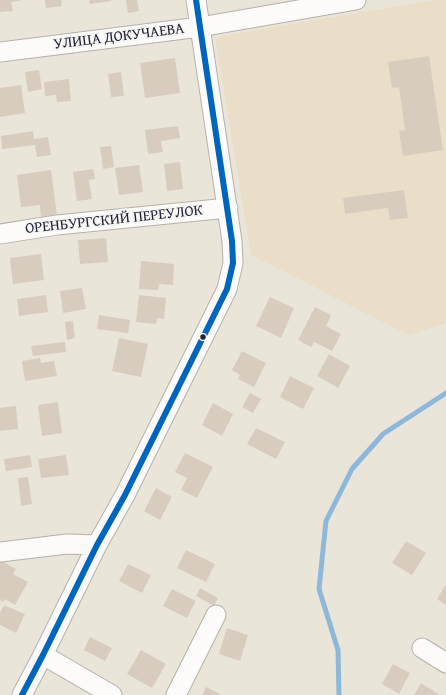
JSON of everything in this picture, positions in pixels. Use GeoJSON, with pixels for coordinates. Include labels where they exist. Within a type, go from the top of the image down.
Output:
{"type":"FeatureCollection","features":[{"type":"Feature","properties":{"kind":"street"},"geometry":{"type":"LineString","coordinates":[[22,695],[43,656],[97,545],[125,495],[227,290],[233,264],[232,241],[196,0]]}},
{"type":"Feature","properties":{"kind":"street","name":"УЛИЦА ДОКУЧАЕВА"},"geometry":{"type":"LineString","coordinates":[[0,52],[200,27],[356,0]]}},
{"type":"Feature","properties":{"kind":"street","name":"ОРЕНБУРГСКИЙ ПЕРЕУЛОК"},"geometry":{"type":"LineString","coordinates":[[0,234],[58,225],[228,208]]}},
{"type":"Feature","properties":{"kind":"street"},"geometry":{"type":"LineString","coordinates":[[0,552],[67,544],[97,545]]}},
{"type":"Feature","properties":{"kind":"street"},"geometry":{"type":"LineString","coordinates":[[176,695],[216,616]]}},
{"type":"Feature","properties":{"kind":"street"},"geometry":{"type":"LineString","coordinates":[[422,648],[446,663]]}},
{"type":"Feature","properties":{"kind":"street"},"geometry":{"type":"LineString","coordinates":[[43,656],[112,695]]}},
{"type":"Feature","properties":{"kind":"shaded area"},"geometry":{"type":"Polygon","coordinates":[[[433,0],[446,0],[446,323],[409,335],[251,255],[215,37],[433,0]]]}},
{"type":"Feature","properties":{"kind":"building"},"geometry":{"type":"Polygon","coordinates":[[[0,0],[20,1],[11,2],[13,11],[0,12],[0,0]]]}},
{"type":"Feature","properties":{"kind":"building"},"geometry":{"type":"Polygon","coordinates":[[[45,0],[61,0],[62,6],[46,8],[45,0]]]}},
{"type":"Feature","properties":{"kind":"building"},"geometry":{"type":"Polygon","coordinates":[[[89,0],[111,0],[111,1],[90,4],[89,0]]]}},
{"type":"Feature","properties":{"kind":"building"},"geometry":{"type":"Polygon","coordinates":[[[126,0],[137,0],[139,11],[128,13],[126,0]]]}},
{"type":"Feature","properties":{"kind":"building"},"geometry":{"type":"Polygon","coordinates":[[[429,56],[443,150],[403,156],[399,131],[405,130],[399,87],[392,88],[388,62],[429,56]]]}},
{"type":"Feature","properties":{"kind":"building"},"geometry":{"type":"Polygon","coordinates":[[[175,58],[180,93],[145,98],[140,63],[175,58]]]}},
{"type":"Feature","properties":{"kind":"building"},"geometry":{"type":"Polygon","coordinates":[[[39,70],[42,89],[28,92],[25,72],[39,70]]]}},
{"type":"Feature","properties":{"kind":"building"},"geometry":{"type":"Polygon","coordinates":[[[121,72],[124,96],[111,97],[108,74],[121,72]]]}},
{"type":"Feature","properties":{"kind":"building"},"geometry":{"type":"Polygon","coordinates":[[[69,79],[71,101],[57,102],[56,95],[45,96],[44,82],[69,79]]]}},
{"type":"Feature","properties":{"kind":"building"},"geometry":{"type":"Polygon","coordinates":[[[21,85],[25,113],[0,117],[0,88],[21,85]]]}},
{"type":"Feature","properties":{"kind":"building"},"geometry":{"type":"Polygon","coordinates":[[[178,126],[180,138],[161,141],[163,152],[148,154],[145,130],[178,126]]]}},
{"type":"Feature","properties":{"kind":"building"},"geometry":{"type":"Polygon","coordinates":[[[33,131],[34,139],[48,137],[51,155],[37,157],[35,145],[2,149],[1,136],[33,131]]]}},
{"type":"Feature","properties":{"kind":"building"},"geometry":{"type":"Polygon","coordinates":[[[111,146],[114,167],[103,169],[100,147],[111,146]]]}},
{"type":"Feature","properties":{"kind":"building"},"geometry":{"type":"Polygon","coordinates":[[[180,162],[183,189],[167,191],[164,164],[180,162]]]}},
{"type":"Feature","properties":{"kind":"building"},"geometry":{"type":"Polygon","coordinates":[[[139,165],[143,192],[119,195],[115,168],[139,165]]]}},
{"type":"Feature","properties":{"kind":"building"},"geometry":{"type":"Polygon","coordinates":[[[93,169],[95,179],[89,180],[92,199],[77,201],[73,172],[93,169]]]}},
{"type":"Feature","properties":{"kind":"building"},"geometry":{"type":"Polygon","coordinates":[[[51,170],[57,216],[41,218],[40,205],[21,207],[17,175],[51,170]]]}},
{"type":"Feature","properties":{"kind":"building"},"geometry":{"type":"Polygon","coordinates":[[[404,190],[408,218],[390,220],[388,208],[345,214],[343,198],[404,190]]]}},
{"type":"Feature","properties":{"kind":"building"},"geometry":{"type":"Polygon","coordinates":[[[106,238],[108,262],[80,264],[78,240],[106,238]]]}},
{"type":"Feature","properties":{"kind":"building"},"geometry":{"type":"Polygon","coordinates":[[[41,254],[44,280],[13,284],[10,258],[41,254]]]}},
{"type":"Feature","properties":{"kind":"building"},"geometry":{"type":"Polygon","coordinates":[[[141,261],[174,264],[173,285],[159,284],[158,290],[139,289],[141,261]]]}},
{"type":"Feature","properties":{"kind":"building"},"geometry":{"type":"Polygon","coordinates":[[[82,288],[86,309],[63,313],[60,291],[82,288]]]}},
{"type":"Feature","properties":{"kind":"building"},"geometry":{"type":"Polygon","coordinates":[[[46,295],[48,312],[19,316],[17,299],[46,295]]]}},
{"type":"Feature","properties":{"kind":"building"},"geometry":{"type":"Polygon","coordinates":[[[139,295],[166,298],[164,319],[157,318],[156,324],[136,322],[139,295]]]}},
{"type":"Feature","properties":{"kind":"building"},"geometry":{"type":"Polygon","coordinates":[[[270,297],[294,308],[281,338],[256,326],[270,297]]]}},
{"type":"Feature","properties":{"kind":"building"},"geometry":{"type":"Polygon","coordinates":[[[315,307],[331,315],[326,326],[341,334],[332,351],[314,342],[311,347],[298,340],[315,307]]]}},
{"type":"Feature","properties":{"kind":"building"},"geometry":{"type":"Polygon","coordinates":[[[99,315],[130,320],[128,333],[97,329],[99,315]]]}},
{"type":"Feature","properties":{"kind":"building"},"geometry":{"type":"Polygon","coordinates":[[[73,321],[75,338],[67,340],[65,322],[73,321]]]}},
{"type":"Feature","properties":{"kind":"building"},"geometry":{"type":"Polygon","coordinates":[[[119,338],[148,344],[141,377],[112,371],[119,338]]]}},
{"type":"Feature","properties":{"kind":"building"},"geometry":{"type":"Polygon","coordinates":[[[65,342],[66,352],[33,356],[31,346],[65,342]]]}},
{"type":"Feature","properties":{"kind":"building"},"geometry":{"type":"Polygon","coordinates":[[[242,351],[266,363],[254,387],[238,379],[240,375],[232,370],[242,351]]]}},
{"type":"Feature","properties":{"kind":"building"},"geometry":{"type":"Polygon","coordinates":[[[329,354],[350,366],[338,388],[317,376],[329,354]]]}},
{"type":"Feature","properties":{"kind":"building"},"geometry":{"type":"Polygon","coordinates":[[[40,358],[41,363],[54,361],[57,376],[25,381],[22,361],[40,358]]]}},
{"type":"Feature","properties":{"kind":"building"},"geometry":{"type":"Polygon","coordinates":[[[290,376],[314,388],[303,409],[280,397],[290,376]]]}},
{"type":"Feature","properties":{"kind":"building"},"geometry":{"type":"Polygon","coordinates":[[[250,393],[261,399],[253,413],[242,407],[250,393]]]}},
{"type":"Feature","properties":{"kind":"building"},"geometry":{"type":"Polygon","coordinates":[[[58,402],[62,433],[42,436],[38,405],[58,402]]]}},
{"type":"Feature","properties":{"kind":"building"},"geometry":{"type":"Polygon","coordinates":[[[213,403],[233,414],[222,436],[202,425],[213,403]]]}},
{"type":"Feature","properties":{"kind":"building"},"geometry":{"type":"Polygon","coordinates":[[[16,406],[18,429],[0,431],[0,408],[16,406]]]}},
{"type":"Feature","properties":{"kind":"building"},"geometry":{"type":"Polygon","coordinates":[[[256,428],[285,442],[276,459],[247,444],[256,428]]]}},
{"type":"Feature","properties":{"kind":"building"},"geometry":{"type":"Polygon","coordinates":[[[185,453],[213,467],[197,498],[181,490],[187,478],[175,472],[185,453]]]}},
{"type":"Feature","properties":{"kind":"building"},"geometry":{"type":"Polygon","coordinates":[[[30,455],[32,467],[6,471],[4,459],[30,455]]]}},
{"type":"Feature","properties":{"kind":"building"},"geometry":{"type":"Polygon","coordinates":[[[66,455],[69,475],[41,478],[38,459],[66,455]]]}},
{"type":"Feature","properties":{"kind":"building"},"geometry":{"type":"Polygon","coordinates":[[[28,477],[32,504],[21,506],[18,478],[28,477]]]}},
{"type":"Feature","properties":{"kind":"building"},"geometry":{"type":"Polygon","coordinates":[[[156,488],[172,497],[160,520],[144,511],[156,488]]]}},
{"type":"Feature","properties":{"kind":"building"},"geometry":{"type":"Polygon","coordinates":[[[406,541],[426,553],[412,575],[392,563],[406,541]]]}},
{"type":"Feature","properties":{"kind":"building"},"geometry":{"type":"Polygon","coordinates":[[[186,550],[215,564],[206,582],[177,568],[186,550]]]}},
{"type":"Feature","properties":{"kind":"building"},"geometry":{"type":"Polygon","coordinates":[[[0,560],[16,569],[13,574],[28,582],[15,605],[5,599],[3,602],[0,600],[0,560]]]}},
{"type":"Feature","properties":{"kind":"building"},"geometry":{"type":"Polygon","coordinates":[[[128,564],[151,575],[142,593],[119,581],[128,564]]]}},
{"type":"Feature","properties":{"kind":"building"},"geometry":{"type":"Polygon","coordinates":[[[446,584],[446,605],[437,599],[446,584]]]}},
{"type":"Feature","properties":{"kind":"building"},"geometry":{"type":"Polygon","coordinates":[[[200,588],[218,598],[214,606],[196,596],[200,588]]]}},
{"type":"Feature","properties":{"kind":"building"},"geometry":{"type":"Polygon","coordinates":[[[172,589],[196,601],[187,618],[163,606],[172,589]]]}},
{"type":"Feature","properties":{"kind":"building"},"geometry":{"type":"Polygon","coordinates":[[[4,605],[25,614],[16,633],[0,625],[0,613],[4,605]]]}},
{"type":"Feature","properties":{"kind":"building"},"geometry":{"type":"Polygon","coordinates":[[[227,628],[248,635],[240,661],[219,654],[227,628]]]}},
{"type":"Feature","properties":{"kind":"building"},"geometry":{"type":"Polygon","coordinates":[[[90,637],[112,648],[105,661],[84,650],[90,637]]]}},
{"type":"Feature","properties":{"kind":"building"},"geometry":{"type":"Polygon","coordinates":[[[141,650],[166,664],[152,688],[127,674],[141,650]]]}},
{"type":"Feature","properties":{"kind":"building"},"geometry":{"type":"Polygon","coordinates":[[[393,664],[410,673],[399,694],[382,684],[393,664]]]}},
{"type":"Feature","properties":{"kind":"building"},"geometry":{"type":"Polygon","coordinates":[[[421,683],[440,695],[414,695],[421,683]]]}},
{"type":"Feature","properties":{"kind":"building"},"geometry":{"type":"Polygon","coordinates":[[[206,687],[222,695],[202,695],[206,687]]]}},
{"type":"Feature","properties":{"kind":"waterway"},"geometry":{"type":"LineString","coordinates":[[339,695],[338,650],[319,589],[326,521],[352,469],[383,434],[446,393]]}},
{"type":"Feature","properties":{"kind":"transit line"},"geometry":{"type":"LineString","coordinates":[[22,695],[97,545],[125,495],[227,289],[233,263],[232,241],[196,0]]}}]}
